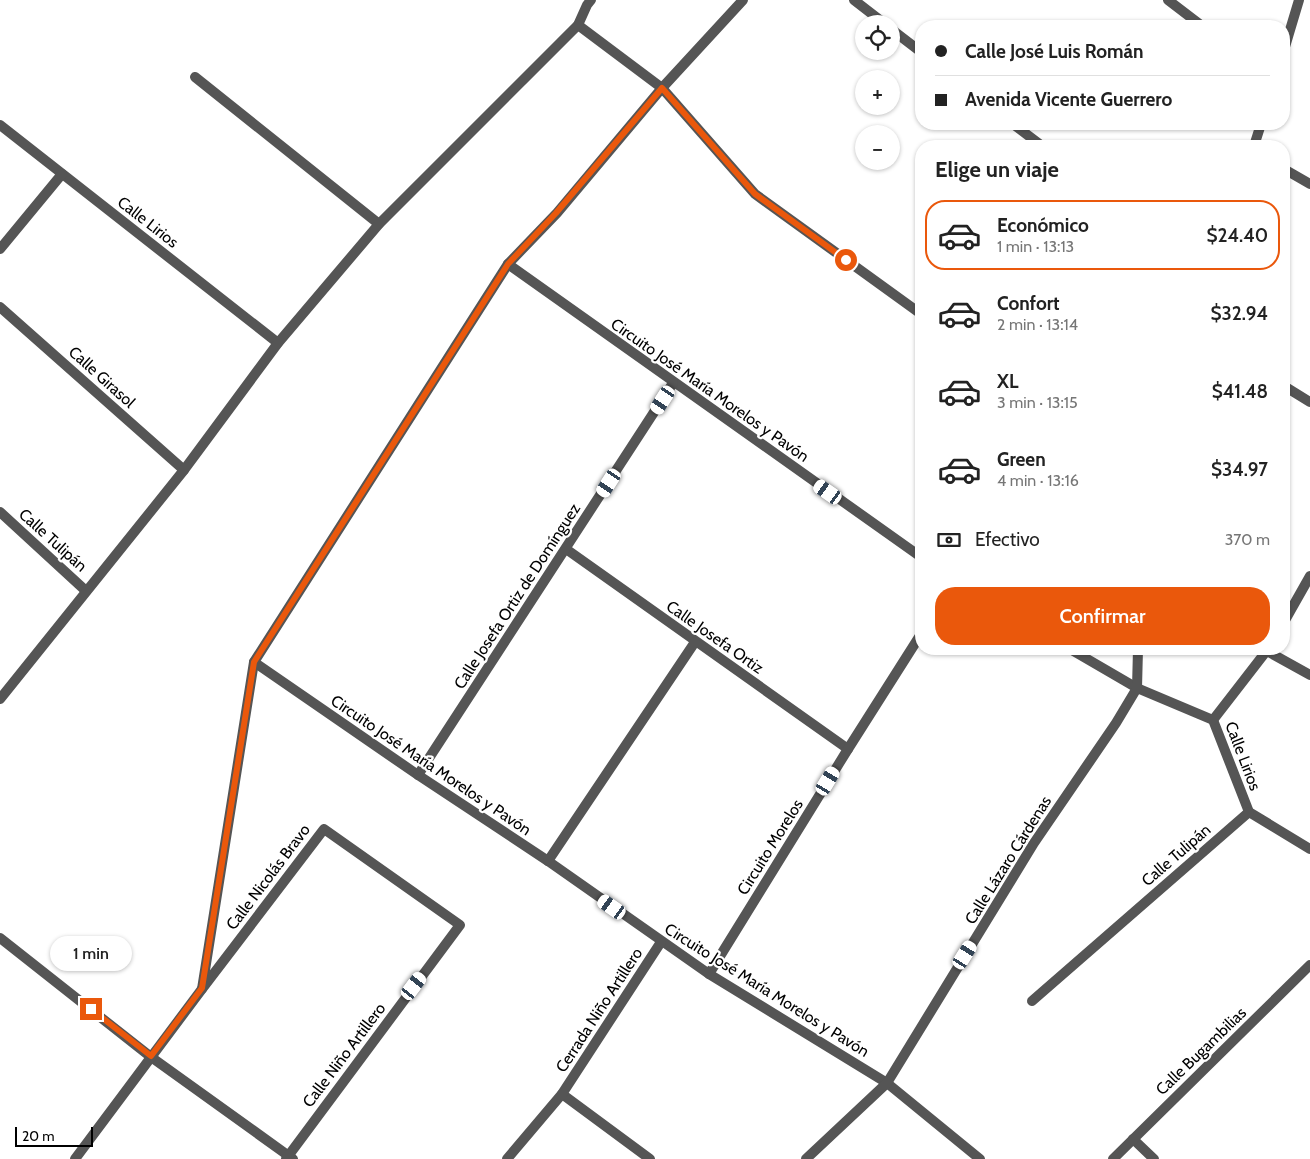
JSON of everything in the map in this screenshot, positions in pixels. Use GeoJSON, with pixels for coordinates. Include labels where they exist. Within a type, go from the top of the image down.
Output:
{"type":"FeatureCollection","features":[{"type":"Feature","properties":{"kind":"street"},"geometry":{"type":"LineString","coordinates":[[0,699],[184,470],[278,343],[379,224],[578,25],[591,0]]}},
{"type":"Feature","properties":{"kind":"street"},"geometry":{"type":"LineString","coordinates":[[202,988],[254,662],[508,264],[556,213],[662,88],[742,0]]}},
{"type":"Feature","properties":{"kind":"street"},"geometry":{"type":"LineString","coordinates":[[854,0],[873,15]]}},
{"type":"Feature","properties":{"kind":"street"},"geometry":{"type":"LineString","coordinates":[[1168,0],[1194,20]]}},
{"type":"Feature","properties":{"kind":"street"},"geometry":{"type":"LineString","coordinates":[[1290,30],[1299,0]]}},
{"type":"Feature","properties":{"kind":"street"},"geometry":{"type":"LineString","coordinates":[[578,25],[662,88],[755,194],[915,310]]}},
{"type":"Feature","properties":{"kind":"street"},"geometry":{"type":"LineString","coordinates":[[900,36],[915,47]]}},
{"type":"Feature","properties":{"kind":"street"},"geometry":{"type":"LineString","coordinates":[[195,78],[379,224]]}},
{"type":"Feature","properties":{"kind":"street","name":"Calle Lirios"},"geometry":{"type":"LineString","coordinates":[[0,126],[278,343]]}},
{"type":"Feature","properties":{"kind":"street"},"geometry":{"type":"LineString","coordinates":[[1021,130],[1034,140]]}},
{"type":"Feature","properties":{"kind":"street"},"geometry":{"type":"LineString","coordinates":[[1290,172],[1310,184]]}},
{"type":"Feature","properties":{"kind":"street"},"geometry":{"type":"LineString","coordinates":[[0,249],[62,174]]}},
{"type":"Feature","properties":{"kind":"street","name":"Circuito José María Morelos y Pavón"},"geometry":{"type":"LineString","coordinates":[[508,264],[673,383],[915,553]]}},
{"type":"Feature","properties":{"kind":"street","name":"Calle Girasol"},"geometry":{"type":"LineString","coordinates":[[0,307],[184,470]]}},
{"type":"Feature","properties":{"kind":"street","name":"Calle Josefa Ortiz de Domínguez"},"geometry":{"type":"LineString","coordinates":[[418,775],[673,383]]}},
{"type":"Feature","properties":{"kind":"street"},"geometry":{"type":"LineString","coordinates":[[1290,390],[1310,402]]}},
{"type":"Feature","properties":{"kind":"street","name":"Calle Tulipán"},"geometry":{"type":"LineString","coordinates":[[0,512],[86,591]]}},
{"type":"Feature","properties":{"kind":"street","name":"Calle Josefa Ortiz"},"geometry":{"type":"LineString","coordinates":[[566,549],[848,749]]}},
{"type":"Feature","properties":{"kind":"street"},"geometry":{"type":"LineString","coordinates":[[1290,611],[1310,576]]}},
{"type":"Feature","properties":{"kind":"street"},"geometry":{"type":"LineString","coordinates":[[548,861],[696,642]]}},
{"type":"Feature","properties":{"kind":"street","name":"Circuito Morelos"},"geometry":{"type":"LineString","coordinates":[[709,974],[915,643]]}},
{"type":"Feature","properties":{"kind":"street"},"geometry":{"type":"LineString","coordinates":[[1080,655],[1137,688]]}},
{"type":"Feature","properties":{"kind":"street","name":"Calle Lázaro Cárdenas"},"geometry":{"type":"LineString","coordinates":[[806,1159],[887,1083],[1034,843],[1116,723],[1137,688],[1138,655]]}},
{"type":"Feature","properties":{"kind":"street"},"geometry":{"type":"LineString","coordinates":[[1213,720],[1264,655]]}},
{"type":"Feature","properties":{"kind":"street"},"geometry":{"type":"LineString","coordinates":[[1276,655],[1310,675]]}},
{"type":"Feature","properties":{"kind":"street","name":"Circuito José María Morelos y Pavón"},"geometry":{"type":"LineString","coordinates":[[254,662],[418,775],[548,861],[709,974],[887,1083],[980,1159]]}},
{"type":"Feature","properties":{"kind":"street","name":"Calle Lirios"},"geometry":{"type":"LineString","coordinates":[[1137,688],[1213,720],[1249,812],[1310,849]]}},
{"type":"Feature","properties":{"kind":"street","name":"Calle Tulipán"},"geometry":{"type":"LineString","coordinates":[[1032,1000],[1249,812]]}},
{"type":"Feature","properties":{"kind":"street","name":"Calle Nicolás Bravo"},"geometry":{"type":"LineString","coordinates":[[75,1159],[202,988],[324,829],[460,925]]}},
{"type":"Feature","properties":{"kind":"street","name":"Calle Niño Artillero"},"geometry":{"type":"LineString","coordinates":[[289,1158],[460,925]]}},
{"type":"Feature","properties":{"kind":"street"},"geometry":{"type":"LineString","coordinates":[[0,938],[151,1056],[289,1158]]}},
{"type":"Feature","properties":{"kind":"street","name":"Cerrada Niño Artillero"},"geometry":{"type":"LineString","coordinates":[[562,1094],[661,942]]}},
{"type":"Feature","properties":{"kind":"street","name":"Calle Bugambilias"},"geometry":{"type":"LineString","coordinates":[[1113,1159],[1310,965]]}},
{"type":"Feature","properties":{"kind":"street"},"geometry":{"type":"LineString","coordinates":[[507,1159],[562,1094],[650,1159]]}},
{"type":"Feature","properties":{"kind":"street"},"geometry":{"type":"LineString","coordinates":[[1133,1139],[1154,1159]]}},
{"type":"Feature","properties":{"kind":"route"},"geometry":{"type":"LineString","coordinates":[[91,1009],[151,1056],[202,988],[254,662],[508,264],[556,213],[662,88],[755,194],[846,260]]}}]}
